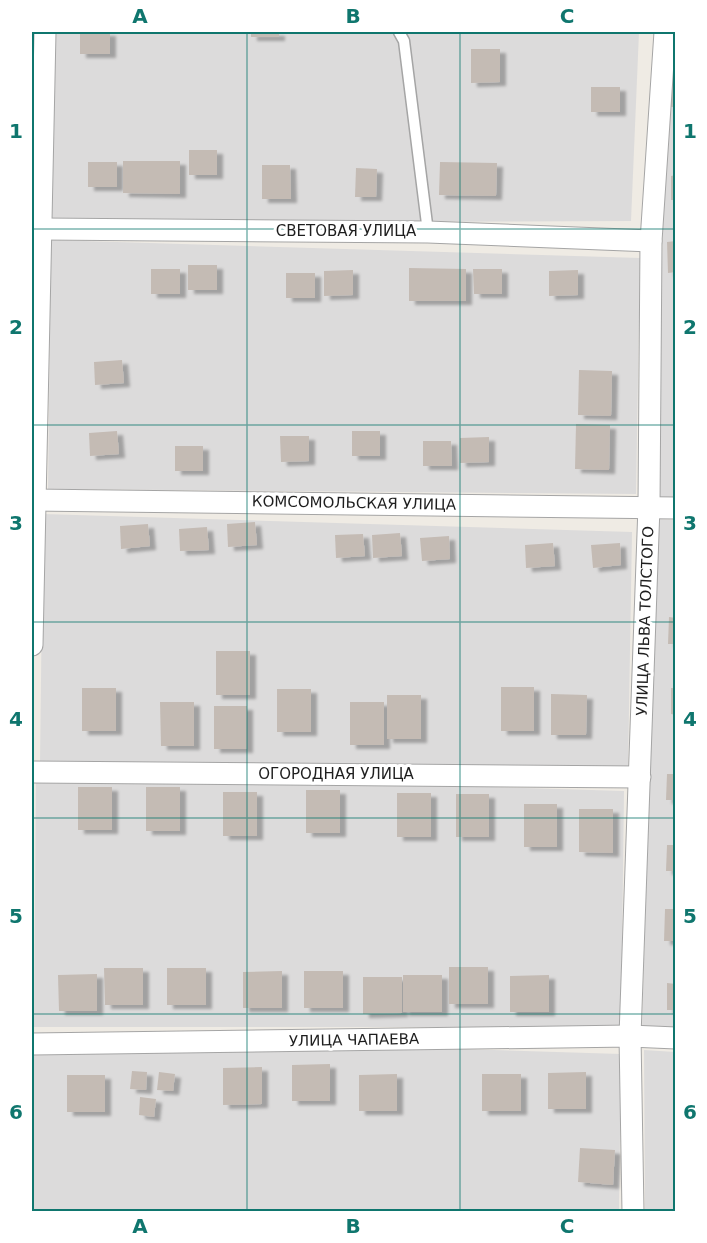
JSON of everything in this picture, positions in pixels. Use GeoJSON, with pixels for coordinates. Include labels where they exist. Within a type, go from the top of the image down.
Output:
{"type":"FeatureCollection","features":[{"type":"Feature","properties":{"kind":"street"},"geometry":{"type":"LineString","coordinates":[[32,645],[33,500],[42,229],[45,32]]}},
{"type":"Feature","properties":{"kind":"street","name":"УЛИЦА ЛЬВА ТОЛСТОГО"},"geometry":{"type":"LineString","coordinates":[[633,1212],[630,1036],[649,506],[651,241],[665,32]]}},
{"type":"Feature","properties":{"kind":"street","name":"СВЕТОВАЯ УЛИЦА"},"geometry":{"type":"LineString","coordinates":[[42,229],[428,232],[651,241]]}},
{"type":"Feature","properties":{"kind":"street","name":"КОМСОМОЛЬСКАЯ УЛИЦА"},"geometry":{"type":"LineString","coordinates":[[33,500],[675,508]]}},
{"type":"Feature","properties":{"kind":"street","name":"ОГОРОДНАЯ УЛИЦА"},"geometry":{"type":"LineString","coordinates":[[32,772],[640,777]]}},
{"type":"Feature","properties":{"kind":"street","name":"УЛИЦА ЧАПАЕВА"},"geometry":{"type":"LineString","coordinates":[[32,1044],[630,1036],[675,1038]]}},
{"type":"Feature","properties":{"kind":"lane"},"geometry":{"type":"LineString","coordinates":[[399,32],[404,41],[428,232]]}},
{"type":"Feature","properties":{"kind":"shaded area"},"geometry":{"type":"Polygon","coordinates":[[[54,32],[639,32],[631,221],[51,223],[54,32]]]}},
{"type":"Feature","properties":{"kind":"shaded area"},"geometry":{"type":"Polygon","coordinates":[[[668,32],[675,32],[676,499],[656,498],[668,32]]]}},
{"type":"Feature","properties":{"kind":"shaded area"},"geometry":{"type":"Polygon","coordinates":[[[51,240],[640,258],[636,494],[48,489],[51,240]]]}},
{"type":"Feature","properties":{"kind":"shaded area"},"geometry":{"type":"Polygon","coordinates":[[[43,514],[632,532],[628,768],[40,763],[43,514]]]}},
{"type":"Feature","properties":{"kind":"shaded area"},"geometry":{"type":"Polygon","coordinates":[[[657,519],[676,520],[676,1027],[642,1028],[657,519]]]}},
{"type":"Feature","properties":{"kind":"shaded area"},"geometry":{"type":"Polygon","coordinates":[[[36,773],[624,791],[621,1027],[34,1027],[36,773]]]}},
{"type":"Feature","properties":{"kind":"shaded area"},"geometry":{"type":"Polygon","coordinates":[[[32,1036],[621,1054],[619,1211],[33,1211],[32,1036]]]}},
{"type":"Feature","properties":{"kind":"shaded area"},"geometry":{"type":"Polygon","coordinates":[[[644,1050],[675,1052],[675,1211],[645,1211],[644,1050]]]}},
{"type":"Feature","properties":{"kind":"building"},"geometry":{"type":"Polygon","coordinates":[[[80,32],[110,32],[110,54],[80,54],[80,32]]]}},
{"type":"Feature","properties":{"kind":"building"},"geometry":{"type":"Polygon","coordinates":[[[251,32],[279,32],[279,37],[251,37],[251,32]]]}},
{"type":"Feature","properties":{"kind":"building"},"geometry":{"type":"Polygon","coordinates":[[[471,49],[500,49],[500,82],[471,83],[471,49]]]}},
{"type":"Feature","properties":{"kind":"building"},"geometry":{"type":"Polygon","coordinates":[[[669,82],[676,82],[676,107],[669,107],[669,82]]]}},
{"type":"Feature","properties":{"kind":"building"},"geometry":{"type":"Polygon","coordinates":[[[591,87],[620,87],[620,112],[591,112],[591,87]]]}},
{"type":"Feature","properties":{"kind":"building"},"geometry":{"type":"Polygon","coordinates":[[[189,150],[217,150],[217,175],[189,175],[189,150]]]}},
{"type":"Feature","properties":{"kind":"building"},"geometry":{"type":"Polygon","coordinates":[[[123,161],[180,161],[180,194],[123,193],[123,161]]]}},
{"type":"Feature","properties":{"kind":"building"},"geometry":{"type":"Polygon","coordinates":[[[88,162],[117,162],[117,187],[88,187],[88,162]]]}},
{"type":"Feature","properties":{"kind":"building"},"geometry":{"type":"Polygon","coordinates":[[[440,162],[497,163],[496,196],[439,195],[440,162]]]}},
{"type":"Feature","properties":{"kind":"building"},"geometry":{"type":"Polygon","coordinates":[[[262,165],[290,165],[291,199],[262,199],[262,165]]]}},
{"type":"Feature","properties":{"kind":"building"},"geometry":{"type":"Polygon","coordinates":[[[356,168],[377,169],[376,197],[355,197],[356,168]]]}},
{"type":"Feature","properties":{"kind":"building"},"geometry":{"type":"Polygon","coordinates":[[[676,175],[676,200],[671,200],[671,176],[676,175]]]}},
{"type":"Feature","properties":{"kind":"building"},"geometry":{"type":"Polygon","coordinates":[[[676,241],[676,272],[668,273],[667,242],[676,241]]]}},
{"type":"Feature","properties":{"kind":"building"},"geometry":{"type":"Polygon","coordinates":[[[188,265],[217,265],[217,290],[188,290],[188,265]]]}},
{"type":"Feature","properties":{"kind":"building"},"geometry":{"type":"Polygon","coordinates":[[[409,268],[466,269],[466,301],[409,301],[409,268]]]}},
{"type":"Feature","properties":{"kind":"building"},"geometry":{"type":"Polygon","coordinates":[[[151,269],[180,269],[180,294],[151,294],[151,269]]]}},
{"type":"Feature","properties":{"kind":"building"},"geometry":{"type":"Polygon","coordinates":[[[473,269],[502,269],[502,294],[474,294],[473,269]]]}},
{"type":"Feature","properties":{"kind":"building"},"geometry":{"type":"Polygon","coordinates":[[[353,270],[353,295],[324,296],[324,271],[353,270]]]}},
{"type":"Feature","properties":{"kind":"building"},"geometry":{"type":"Polygon","coordinates":[[[578,270],[578,295],[549,296],[549,271],[578,270]]]}},
{"type":"Feature","properties":{"kind":"building"},"geometry":{"type":"Polygon","coordinates":[[[286,273],[315,273],[315,298],[286,298],[286,273]]]}},
{"type":"Feature","properties":{"kind":"building"},"geometry":{"type":"Polygon","coordinates":[[[122,360],[124,383],[95,385],[94,362],[122,360]]]}},
{"type":"Feature","properties":{"kind":"building"},"geometry":{"type":"Polygon","coordinates":[[[579,370],[612,371],[611,416],[578,415],[579,370]]]}},
{"type":"Feature","properties":{"kind":"building"},"geometry":{"type":"Polygon","coordinates":[[[576,424],[610,425],[609,470],[575,469],[576,424]]]}},
{"type":"Feature","properties":{"kind":"building"},"geometry":{"type":"Polygon","coordinates":[[[117,431],[119,454],[90,456],[89,433],[117,431]]]}},
{"type":"Feature","properties":{"kind":"building"},"geometry":{"type":"Polygon","coordinates":[[[352,431],[380,431],[380,456],[352,456],[352,431]]]}},
{"type":"Feature","properties":{"kind":"building"},"geometry":{"type":"Polygon","coordinates":[[[280,436],[309,436],[309,461],[281,462],[280,436]]]}},
{"type":"Feature","properties":{"kind":"building"},"geometry":{"type":"Polygon","coordinates":[[[489,437],[489,462],[460,463],[460,438],[489,437]]]}},
{"type":"Feature","properties":{"kind":"building"},"geometry":{"type":"Polygon","coordinates":[[[423,441],[451,441],[452,466],[423,466],[423,441]]]}},
{"type":"Feature","properties":{"kind":"building"},"geometry":{"type":"Polygon","coordinates":[[[175,446],[203,446],[203,471],[175,471],[175,446]]]}},
{"type":"Feature","properties":{"kind":"building"},"geometry":{"type":"Polygon","coordinates":[[[255,522],[257,545],[228,547],[227,524],[255,522]]]}},
{"type":"Feature","properties":{"kind":"building"},"geometry":{"type":"Polygon","coordinates":[[[148,524],[150,546],[121,549],[120,526],[148,524]]]}},
{"type":"Feature","properties":{"kind":"building"},"geometry":{"type":"Polygon","coordinates":[[[207,527],[209,550],[180,551],[179,529],[207,527]]]}},
{"type":"Feature","properties":{"kind":"building"},"geometry":{"type":"Polygon","coordinates":[[[400,533],[402,556],[373,558],[372,535],[400,533]]]}},
{"type":"Feature","properties":{"kind":"building"},"geometry":{"type":"Polygon","coordinates":[[[363,534],[365,556],[336,558],[335,535],[363,534]]]}},
{"type":"Feature","properties":{"kind":"building"},"geometry":{"type":"Polygon","coordinates":[[[449,536],[450,559],[422,561],[420,538],[449,536]]]}},
{"type":"Feature","properties":{"kind":"building"},"geometry":{"type":"Polygon","coordinates":[[[553,543],[555,566],[526,568],[525,545],[553,543]]]}},
{"type":"Feature","properties":{"kind":"building"},"geometry":{"type":"Polygon","coordinates":[[[620,543],[621,565],[593,568],[591,545],[620,543]]]}},
{"type":"Feature","properties":{"kind":"building"},"geometry":{"type":"Polygon","coordinates":[[[669,617],[676,618],[676,644],[668,644],[669,617]]]}},
{"type":"Feature","properties":{"kind":"building"},"geometry":{"type":"Polygon","coordinates":[[[216,651],[250,651],[250,695],[216,695],[216,651]]]}},
{"type":"Feature","properties":{"kind":"building"},"geometry":{"type":"Polygon","coordinates":[[[501,687],[534,687],[534,731],[501,731],[501,687]]]}},
{"type":"Feature","properties":{"kind":"building"},"geometry":{"type":"Polygon","coordinates":[[[82,688],[116,688],[116,731],[82,731],[82,688]]]}},
{"type":"Feature","properties":{"kind":"building"},"geometry":{"type":"Polygon","coordinates":[[[671,688],[676,688],[676,715],[671,714],[671,688]]]}},
{"type":"Feature","properties":{"kind":"building"},"geometry":{"type":"Polygon","coordinates":[[[277,689],[311,689],[311,732],[277,732],[277,689]]]}},
{"type":"Feature","properties":{"kind":"building"},"geometry":{"type":"Polygon","coordinates":[[[551,694],[587,695],[586,735],[551,735],[551,694]]]}},
{"type":"Feature","properties":{"kind":"building"},"geometry":{"type":"Polygon","coordinates":[[[387,695],[421,695],[421,739],[387,739],[387,695]]]}},
{"type":"Feature","properties":{"kind":"building"},"geometry":{"type":"Polygon","coordinates":[[[160,702],[194,702],[194,746],[161,746],[160,702]]]}},
{"type":"Feature","properties":{"kind":"building"},"geometry":{"type":"Polygon","coordinates":[[[350,702],[384,702],[384,745],[350,745],[350,702]]]}},
{"type":"Feature","properties":{"kind":"building"},"geometry":{"type":"Polygon","coordinates":[[[214,706],[247,706],[247,749],[214,749],[214,706]]]}},
{"type":"Feature","properties":{"kind":"building"},"geometry":{"type":"Polygon","coordinates":[[[667,774],[676,774],[676,800],[666,800],[667,774]]]}},
{"type":"Feature","properties":{"kind":"building"},"geometry":{"type":"Polygon","coordinates":[[[78,787],[112,787],[112,830],[78,830],[78,787]]]}},
{"type":"Feature","properties":{"kind":"building"},"geometry":{"type":"Polygon","coordinates":[[[146,787],[180,787],[180,831],[146,831],[146,787]]]}},
{"type":"Feature","properties":{"kind":"building"},"geometry":{"type":"Polygon","coordinates":[[[306,790],[340,790],[340,833],[306,833],[306,790]]]}},
{"type":"Feature","properties":{"kind":"building"},"geometry":{"type":"Polygon","coordinates":[[[223,792],[257,792],[257,836],[223,836],[223,792]]]}},
{"type":"Feature","properties":{"kind":"building"},"geometry":{"type":"Polygon","coordinates":[[[397,793],[431,793],[431,837],[397,837],[397,793]]]}},
{"type":"Feature","properties":{"kind":"building"},"geometry":{"type":"Polygon","coordinates":[[[456,794],[489,794],[489,837],[456,837],[456,794]]]}},
{"type":"Feature","properties":{"kind":"building"},"geometry":{"type":"Polygon","coordinates":[[[524,804],[557,804],[557,847],[524,847],[524,804]]]}},
{"type":"Feature","properties":{"kind":"building"},"geometry":{"type":"Polygon","coordinates":[[[579,809],[613,809],[613,853],[579,852],[579,809]]]}},
{"type":"Feature","properties":{"kind":"building"},"geometry":{"type":"Polygon","coordinates":[[[667,845],[676,845],[676,871],[666,871],[667,845]]]}},
{"type":"Feature","properties":{"kind":"building"},"geometry":{"type":"Polygon","coordinates":[[[665,909],[676,909],[676,941],[664,941],[665,909]]]}},
{"type":"Feature","properties":{"kind":"building"},"geometry":{"type":"Polygon","coordinates":[[[449,967],[488,967],[488,1004],[449,1004],[449,967]]]}},
{"type":"Feature","properties":{"kind":"building"},"geometry":{"type":"Polygon","coordinates":[[[104,968],[143,968],[143,1005],[105,1005],[104,968]]]}},
{"type":"Feature","properties":{"kind":"building"},"geometry":{"type":"Polygon","coordinates":[[[167,968],[206,968],[206,1005],[167,1005],[167,968]]]}},
{"type":"Feature","properties":{"kind":"building"},"geometry":{"type":"Polygon","coordinates":[[[282,971],[282,1008],[243,1008],[243,972],[282,971]]]}},
{"type":"Feature","properties":{"kind":"building"},"geometry":{"type":"Polygon","coordinates":[[[304,971],[343,971],[343,1008],[304,1008],[304,971]]]}},
{"type":"Feature","properties":{"kind":"building"},"geometry":{"type":"Polygon","coordinates":[[[97,974],[97,1011],[59,1011],[58,975],[97,974]]]}},
{"type":"Feature","properties":{"kind":"building"},"geometry":{"type":"Polygon","coordinates":[[[403,975],[442,975],[442,1012],[403,1012],[403,975]]]}},
{"type":"Feature","properties":{"kind":"building"},"geometry":{"type":"Polygon","coordinates":[[[549,975],[549,1012],[510,1012],[510,976],[549,975]]]}},
{"type":"Feature","properties":{"kind":"building"},"geometry":{"type":"Polygon","coordinates":[[[363,977],[402,977],[402,1013],[363,1014],[363,977]]]}},
{"type":"Feature","properties":{"kind":"building"},"geometry":{"type":"Polygon","coordinates":[[[667,983],[676,984],[676,1010],[667,1010],[667,983]]]}},
{"type":"Feature","properties":{"kind":"building"},"geometry":{"type":"Polygon","coordinates":[[[330,1064],[330,1101],[292,1101],[292,1065],[330,1064]]]}},
{"type":"Feature","properties":{"kind":"building"},"geometry":{"type":"Polygon","coordinates":[[[262,1067],[262,1104],[223,1105],[223,1068],[262,1067]]]}},
{"type":"Feature","properties":{"kind":"building"},"geometry":{"type":"Polygon","coordinates":[[[132,1071],[147,1072],[146,1090],[130,1089],[132,1071]]]}},
{"type":"Feature","properties":{"kind":"building"},"geometry":{"type":"Polygon","coordinates":[[[159,1072],[175,1074],[173,1091],[157,1090],[159,1072]]]}},
{"type":"Feature","properties":{"kind":"building"},"geometry":{"type":"Polygon","coordinates":[[[586,1072],[586,1109],[548,1109],[548,1073],[586,1072]]]}},
{"type":"Feature","properties":{"kind":"building"},"geometry":{"type":"Polygon","coordinates":[[[397,1074],[397,1111],[359,1111],[359,1075],[397,1074]]]}},
{"type":"Feature","properties":{"kind":"building"},"geometry":{"type":"Polygon","coordinates":[[[482,1074],[521,1074],[521,1111],[482,1111],[482,1074]]]}},
{"type":"Feature","properties":{"kind":"building"},"geometry":{"type":"Polygon","coordinates":[[[67,1075],[105,1075],[105,1112],[67,1112],[67,1075]]]}},
{"type":"Feature","properties":{"kind":"building"},"geometry":{"type":"Polygon","coordinates":[[[140,1097],[156,1099],[154,1117],[139,1115],[140,1097]]]}},
{"type":"Feature","properties":{"kind":"building"},"geometry":{"type":"Polygon","coordinates":[[[580,1148],[615,1150],[613,1185],[578,1182],[580,1148]]]}}]}
